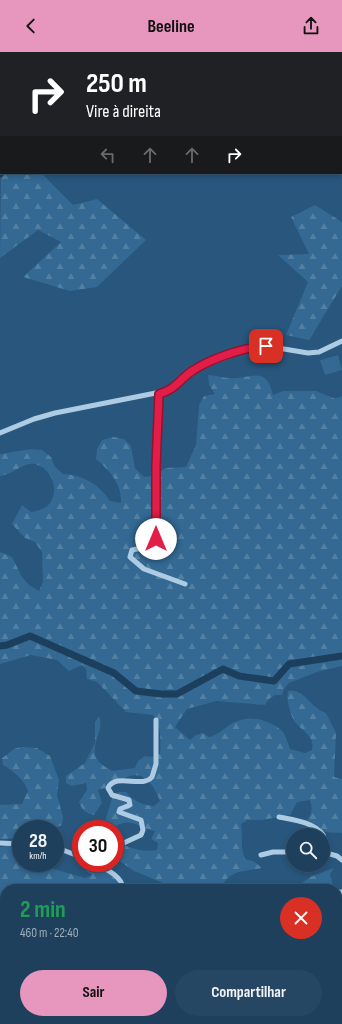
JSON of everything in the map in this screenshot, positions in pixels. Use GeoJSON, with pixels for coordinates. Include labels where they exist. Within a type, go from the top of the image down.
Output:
{"type":"FeatureCollection","features":[{"type":"Feature","properties":{"kind":"street"},"geometry":{"type":"LineString","coordinates":[[0,433],[55,413],[125,398],[159,394],[171,390],[200,367],[253,347],[266,346],[308,353],[319,352],[342,341]]}},
{"type":"Feature","properties":{"kind":"street"},"geometry":{"type":"LineString","coordinates":[[159,394],[156,543],[153,546],[132,550],[130,557],[144,569],[185,584]]}},
{"type":"Feature","properties":{"kind":"street"},"geometry":{"type":"LineString","coordinates":[[124,843],[141,835],[143,830],[141,820],[119,812],[120,809],[130,805],[129,800],[112,794],[108,788],[109,785],[115,782],[145,782],[152,777],[156,764],[156,720]]}},
{"type":"Feature","properties":{"kind":"street"},"geometry":{"type":"LineString","coordinates":[[279,817],[293,820],[315,828]]}},
{"type":"Feature","properties":{"kind":"street"},"geometry":{"type":"LineString","coordinates":[[0,843],[12,844]]}},
{"type":"Feature","properties":{"kind":"street"},"geometry":{"type":"LineString","coordinates":[[261,855],[273,852],[286,852]]}},
{"type":"Feature","properties":{"kind":"street"},"geometry":{"type":"LineString","coordinates":[[330,854],[342,860]]}},
{"type":"Feature","properties":{"kind":"street"},"geometry":{"type":"LineString","coordinates":[[111,872],[122,884]]}},
{"type":"Feature","properties":{"kind":"green space"},"geometry":{"type":"Polygon","coordinates":[[[1,174],[42,174],[73,205],[97,199],[146,240],[97,287],[70,291],[23,277],[61,242],[38,230],[0,258],[1,174]]]}},
{"type":"Feature","properties":{"kind":"green space"},"geometry":{"type":"Polygon","coordinates":[[[315,205],[342,222],[342,286],[309,340],[286,335],[308,282],[278,255],[309,254],[291,217],[315,205]]]}},
{"type":"Feature","properties":{"kind":"green space"},"geometry":{"type":"Polygon","coordinates":[[[338,355],[342,370],[325,375],[320,360],[338,355]]]}},
{"type":"Feature","properties":{"kind":"green space"},"geometry":{"type":"Polygon","coordinates":[[[208,375],[229,378],[262,377],[270,385],[273,395],[283,391],[316,391],[336,399],[342,396],[342,666],[317,672],[289,683],[284,689],[282,695],[275,695],[269,699],[265,705],[216,701],[187,709],[175,727],[190,740],[196,735],[203,733],[209,737],[213,736],[239,720],[259,720],[272,724],[283,732],[290,749],[305,753],[312,750],[312,741],[308,734],[295,722],[288,703],[288,691],[299,692],[316,707],[326,713],[336,733],[334,777],[342,779],[342,833],[330,832],[330,828],[319,828],[307,820],[312,810],[310,800],[297,802],[290,815],[262,820],[248,820],[241,824],[245,859],[253,861],[262,868],[237,872],[228,878],[224,884],[164,884],[134,871],[124,864],[124,846],[146,851],[157,850],[158,843],[151,839],[155,831],[133,823],[124,824],[124,820],[105,820],[112,798],[118,792],[126,792],[138,802],[154,806],[160,801],[152,785],[144,778],[133,775],[111,786],[98,790],[102,803],[94,815],[84,811],[79,802],[87,790],[86,783],[72,786],[66,783],[66,776],[85,763],[95,743],[95,722],[99,716],[100,727],[95,754],[100,763],[112,771],[135,768],[138,761],[145,756],[153,757],[160,754],[159,728],[156,719],[153,715],[126,712],[97,682],[87,679],[86,669],[82,665],[69,671],[57,660],[31,655],[0,664],[0,552],[12,557],[22,577],[29,585],[39,591],[43,582],[42,552],[35,542],[25,538],[12,524],[22,505],[31,512],[46,507],[53,497],[54,485],[45,469],[34,464],[26,465],[0,476],[0,454],[31,449],[42,450],[51,457],[55,467],[63,474],[84,478],[96,485],[110,501],[121,503],[121,496],[114,478],[96,459],[97,449],[102,440],[113,437],[124,439],[131,446],[135,468],[144,477],[157,475],[165,468],[186,467],[196,445],[199,405],[204,396],[215,394],[209,385],[208,375]]]}},
{"type":"Feature","properties":{"kind":"green space"},"geometry":{"type":"Polygon","coordinates":[[[21,747],[37,748],[50,756],[59,780],[57,795],[63,820],[12,820],[12,838],[0,839],[0,805],[22,804],[28,791],[21,779],[3,765],[2,758],[14,749],[21,747]]]}},
{"type":"Feature","properties":{"kind":"green space"},"geometry":{"type":"Polygon","coordinates":[[[12,845],[12,872],[64,872],[85,878],[92,875],[88,872],[109,872],[120,883],[120,884],[0,884],[0,847],[12,845]]]}},
{"type":"Feature","properties":{"kind":"green space"},"geometry":{"type":"Polygon","coordinates":[[[334,868],[330,874],[333,884],[301,884],[310,877],[323,872],[330,872],[330,870],[334,868]]]}},
{"type":"Feature","properties":{"kind":"waterway"},"geometry":{"type":"LineString","coordinates":[[0,646],[7,645],[30,636],[114,673],[136,691],[161,694],[177,694],[223,669],[239,676],[274,681],[289,664],[342,656]]}},
{"type":"Feature","properties":{"kind":"route"},"geometry":{"type":"LineString","coordinates":[[156,539],[156,466],[159,394],[171,390],[191,372],[200,367],[228,355],[253,347],[266,346]]}}]}
